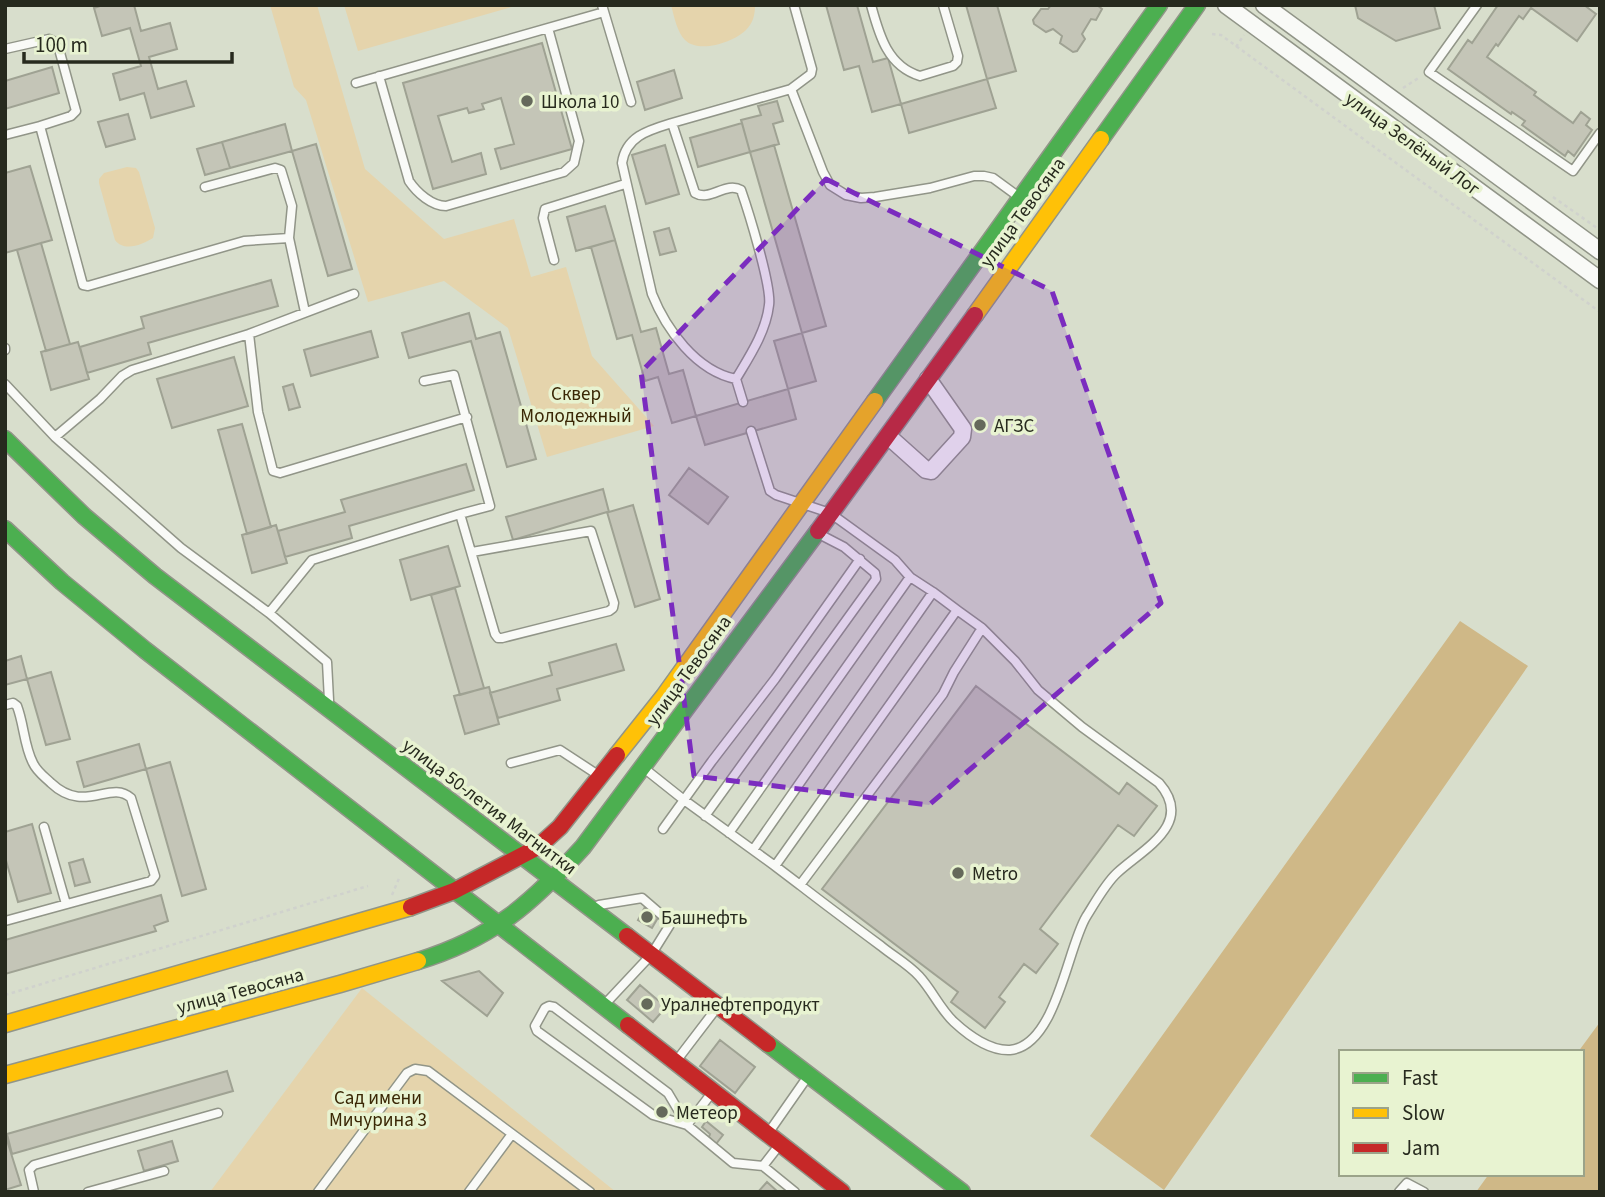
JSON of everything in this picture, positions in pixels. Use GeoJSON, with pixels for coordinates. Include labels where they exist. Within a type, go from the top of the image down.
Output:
{"type":"FeatureCollection","features":[{"type":"Feature","properties":{"kind":"main road","name":"улица Тевосяна"},"geometry":{"type":"LineString","coordinates":[[5,1024],[393,914],[454,891],[538,847],[560,827],[664,696],[1159,5]]}},
{"type":"Feature","properties":{"kind":"main road","name":"улица Тевосяна"},"geometry":{"type":"LineString","coordinates":[[5,1075],[443,953],[500,925],[554,881],[643,767],[817,533],[1198,5]]}},
{"type":"Feature","properties":{"kind":"main road","name":"улица 50-летия Магнитки"},"geometry":{"type":"LineString","coordinates":[[5,439],[84,516],[155,576],[962,1192]]}},
{"type":"Feature","properties":{"kind":"main road"},"geometry":{"type":"LineString","coordinates":[[5,529],[103,617],[842,1192]]}},
{"type":"Feature","properties":{"kind":"street","name":"улица Зелёный Лог"},"geometry":{"type":"LineString","coordinates":[[1226,5],[1600,280]]}},
{"type":"Feature","properties":{"kind":"street","name":"улица Зелёный Лог"},"geometry":{"type":"LineString","coordinates":[[1264,5],[1600,251]]}},
{"type":"Feature","properties":{"kind":"street"},"geometry":{"type":"LineString","coordinates":[[888,436],[930,471],[962,437],[963,429],[928,379]]}},
{"type":"Feature","properties":{"kind":"lane"},"geometry":{"type":"LineString","coordinates":[[736,379],[722,376],[701,363],[659,309],[652,294],[622,163],[630,143],[645,132],[791,89],[811,74],[812,69],[794,5]]}},
{"type":"Feature","properties":{"kind":"lane"},"geometry":{"type":"LineString","coordinates":[[870,5],[885,47],[894,60],[915,75],[924,76],[953,66],[958,59],[943,5]]}},
{"type":"Feature","properties":{"kind":"lane"},"geometry":{"type":"LineString","coordinates":[[1477,5],[1429,72],[1573,171],[1600,133]]}},
{"type":"Feature","properties":{"kind":"lane"},"geometry":{"type":"LineString","coordinates":[[356,83],[548,28],[603,9],[631,102]]}},
{"type":"Feature","properties":{"kind":"lane"},"geometry":{"type":"LineString","coordinates":[[379,76],[409,181],[435,204],[446,205],[564,172],[574,163],[579,141],[548,28]]}},
{"type":"Feature","properties":{"kind":"lane"},"geometry":{"type":"LineString","coordinates":[[5,49],[49,39],[53,41],[59,49],[76,111],[71,116],[5,135]]}},
{"type":"Feature","properties":{"kind":"lane"},"geometry":{"type":"LineString","coordinates":[[791,89],[830,186],[846,195],[874,197],[984,176],[993,178],[1021,199]]}},
{"type":"Feature","properties":{"kind":"lane"},"geometry":{"type":"LineString","coordinates":[[672,123],[695,193],[704,196],[732,187],[740,190],[769,293],[767,315],[759,338],[736,379],[743,402]]}},
{"type":"Feature","properties":{"kind":"lane"},"geometry":{"type":"LineString","coordinates":[[40,126],[83,285],[88,286],[244,241],[289,237]]}},
{"type":"Feature","properties":{"kind":"lane"},"geometry":{"type":"LineString","coordinates":[[205,187],[279,168],[292,206],[289,237],[305,312]]}},
{"type":"Feature","properties":{"kind":"lane"},"geometry":{"type":"LineString","coordinates":[[554,260],[542,218],[545,209],[625,184]]}},
{"type":"Feature","properties":{"kind":"lane"},"geometry":{"type":"LineString","coordinates":[[55,437],[132,370],[249,334],[354,294]]}},
{"type":"Feature","properties":{"kind":"lane"},"geometry":{"type":"LineString","coordinates":[[249,334],[258,412],[275,472],[467,417]]}},
{"type":"Feature","properties":{"kind":"lane"},"geometry":{"type":"LineString","coordinates":[[269,613],[312,560],[490,506],[454,375],[424,381]]}},
{"type":"Feature","properties":{"kind":"lane"},"geometry":{"type":"LineString","coordinates":[[5,384],[55,437],[181,548],[269,613],[327,662],[330,710]]}},
{"type":"Feature","properties":{"kind":"lane"},"geometry":{"type":"LineString","coordinates":[[643,767],[918,974],[954,1023],[996,1049],[1015,1049],[1027,1044],[1054,1008],[1074,942],[1085,919],[1114,876],[1157,841],[1167,828],[1170,800],[1166,790],[1038,690],[1015,661],[982,628],[910,577],[895,560],[830,513],[770,491],[751,431]]}},
{"type":"Feature","properties":{"kind":"lane"},"geometry":{"type":"LineString","coordinates":[[460,514],[498,638],[583,618],[613,608],[614,603],[591,531],[472,552]]}},
{"type":"Feature","properties":{"kind":"lane"},"geometry":{"type":"LineString","coordinates":[[705,816],[874,583],[876,576],[860,559],[831,538],[817,533]]}},
{"type":"Feature","properties":{"kind":"lane"},"geometry":{"type":"LineString","coordinates":[[663,829],[860,559]]}},
{"type":"Feature","properties":{"kind":"lane"},"geometry":{"type":"LineString","coordinates":[[729,833],[910,577]]}},
{"type":"Feature","properties":{"kind":"lane"},"geometry":{"type":"LineString","coordinates":[[753,850],[933,592]]}},
{"type":"Feature","properties":{"kind":"lane"},"geometry":{"type":"LineString","coordinates":[[775,866],[957,610]]}},
{"type":"Feature","properties":{"kind":"lane"},"geometry":{"type":"LineString","coordinates":[[800,885],[943,694],[954,671],[982,628]]}},
{"type":"Feature","properties":{"kind":"lane"},"geometry":{"type":"LineString","coordinates":[[5,705],[13,703],[17,706],[32,762],[60,792],[80,798],[122,792],[131,797],[155,873],[150,881],[5,920]]}},
{"type":"Feature","properties":{"kind":"lane"},"geometry":{"type":"LineString","coordinates":[[511,762],[560,750],[575,757],[601,777]]}},
{"type":"Feature","properties":{"kind":"lane"},"geometry":{"type":"LineString","coordinates":[[44,827],[66,904]]}},
{"type":"Feature","properties":{"kind":"lane"},"geometry":{"type":"LineString","coordinates":[[589,907],[640,898],[669,919],[670,927],[651,954],[603,1007]]}},
{"type":"Feature","properties":{"kind":"lane"},"geometry":{"type":"LineString","coordinates":[[675,1062],[718,1006]]}},
{"type":"Feature","properties":{"kind":"lane"},"geometry":{"type":"LineString","coordinates":[[687,1125],[653,1115],[537,1031],[535,1024],[545,1008],[554,1007],[668,1093],[687,1125],[733,1163],[763,1166],[795,1192]]}},
{"type":"Feature","properties":{"kind":"lane"},"geometry":{"type":"LineString","coordinates":[[318,1192],[407,1073],[415,1069],[428,1071],[590,1192]]}},
{"type":"Feature","properties":{"kind":"lane"},"geometry":{"type":"LineString","coordinates":[[763,1166],[774,1139],[808,1075]]}},
{"type":"Feature","properties":{"kind":"lane"},"geometry":{"type":"LineString","coordinates":[[687,1125],[713,1092]]}},
{"type":"Feature","properties":{"kind":"lane"},"geometry":{"type":"LineString","coordinates":[[34,1192],[30,1173],[32,1166],[218,1113]]}},
{"type":"Feature","properties":{"kind":"lane"},"geometry":{"type":"LineString","coordinates":[[469,1192],[512,1134]]}},
{"type":"Feature","properties":{"kind":"lane"},"geometry":{"type":"LineString","coordinates":[[88,1192],[164,1171]]}},
{"type":"Feature","properties":{"kind":"lane"},"geometry":{"type":"LineString","coordinates":[[1399,1192],[1408,1183],[1424,1192]]}},
{"type":"Feature","properties":{"kind":"path"},"geometry":{"type":"LineString","coordinates":[[1212,34],[1221,36],[1600,312]]}},
{"type":"Feature","properties":{"kind":"path"},"geometry":{"type":"LineString","coordinates":[[1404,88],[1429,72]]}},
{"type":"Feature","properties":{"kind":"path"},"geometry":{"type":"LineString","coordinates":[[388,905],[401,875]]}},
{"type":"Feature","properties":{"kind":"path"},"geometry":{"type":"LineString","coordinates":[[5,995],[368,886]]}},
{"type":"Feature","properties":{"kind":"highlighted area"},"geometry":{"type":"Polygon","coordinates":[[[826,179],[1052,291],[1161,603],[929,805],[694,776],[641,372],[826,179]]]}},
{"type":"Feature","properties":{"kind":"green space","name":"Сквер Молодежный"},"geometry":{"type":"Polygon","coordinates":[[[270,5],[317,5],[365,169],[444,239],[514,219],[531,277],[566,267],[592,356],[654,426],[547,457],[508,328],[444,281],[368,302],[306,100],[294,87],[270,5]]]}},
{"type":"Feature","properties":{"kind":"green space"},"geometry":{"type":"Polygon","coordinates":[[[344,5],[515,5],[515,6],[358,51],[344,5]]]}},
{"type":"Feature","properties":{"kind":"green space"},"geometry":{"type":"Polygon","coordinates":[[[671,5],[755,5],[755,12],[746,30],[733,39],[716,45],[699,46],[682,37],[671,5]]]}},
{"type":"Feature","properties":{"kind":"green space"},"geometry":{"type":"Polygon","coordinates":[[[127,167],[136,168],[139,172],[155,228],[153,238],[139,245],[123,246],[115,240],[99,179],[104,173],[127,167]]]}},
{"type":"Feature","properties":{"kind":"green space","name":"Сад имени Мичурина 3"},"geometry":{"type":"Polygon","coordinates":[[[362,988],[616,1192],[210,1192],[362,988]]]}},
{"type":"Feature","properties":{"kind":"shaded area"},"geometry":{"type":"Polygon","coordinates":[[[1460,621],[1528,666],[1164,1190],[1090,1136],[1460,621]]]}},
{"type":"Feature","properties":{"kind":"shaded area"},"geometry":{"type":"Polygon","coordinates":[[[1600,1022],[1600,1190],[1476,1192],[1488,1176],[1584,1176],[1584,1050],[1579,1050],[1600,1022]]]}},
{"type":"Feature","properties":{"kind":"building"},"geometry":{"type":"Polygon","coordinates":[[[103,5],[134,5],[141,31],[170,23],[177,49],[149,57],[158,89],[186,81],[194,106],[151,118],[144,93],[120,100],[113,74],[141,66],[130,28],[102,36],[94,8],[103,5]]]}},
{"type":"Feature","properties":{"kind":"building"},"geometry":{"type":"Polygon","coordinates":[[[826,5],[857,5],[873,62],[888,58],[901,104],[872,112],[859,66],[844,70],[826,5]]]}},
{"type":"Feature","properties":{"kind":"building"},"geometry":{"type":"Polygon","coordinates":[[[966,5],[997,5],[1016,71],[987,79],[966,5]]]}},
{"type":"Feature","properties":{"kind":"building"},"geometry":{"type":"Polygon","coordinates":[[[1051,5],[1097,5],[1102,9],[1096,20],[1091,19],[1082,34],[1085,39],[1077,51],[1073,52],[1060,43],[1062,36],[1053,29],[1046,32],[1034,24],[1033,20],[1041,9],[1048,9],[1051,5]]]}},
{"type":"Feature","properties":{"kind":"building"},"geometry":{"type":"Polygon","coordinates":[[[1355,5],[1434,5],[1440,28],[1396,41],[1358,18],[1355,5]]]}},
{"type":"Feature","properties":{"kind":"building"},"geometry":{"type":"Polygon","coordinates":[[[1498,5],[1584,5],[1596,14],[1577,41],[1531,8],[1523,19],[1519,16],[1487,57],[1573,123],[1581,112],[1590,119],[1586,125],[1592,130],[1574,156],[1568,151],[1565,156],[1522,125],[1525,121],[1448,69],[1468,40],[1472,43],[1498,5]]]}},
{"type":"Feature","properties":{"kind":"building","name":"Школа 10"},"geometry":{"type":"Polygon","coordinates":[[[542,43],[572,149],[501,169],[495,149],[514,144],[501,98],[482,104],[484,109],[469,113],[467,108],[438,116],[452,162],[481,153],[486,174],[433,189],[403,83],[542,43]]]}},
{"type":"Feature","properties":{"kind":"building"},"geometry":{"type":"Polygon","coordinates":[[[52,67],[59,93],[5,109],[5,81],[52,67]]]}},
{"type":"Feature","properties":{"kind":"building"},"geometry":{"type":"Polygon","coordinates":[[[674,70],[682,98],[645,110],[637,82],[674,70]]]}},
{"type":"Feature","properties":{"kind":"building"},"geometry":{"type":"Polygon","coordinates":[[[987,79],[996,108],[909,133],[901,104],[987,79]]]}},
{"type":"Feature","properties":{"kind":"building"},"geometry":{"type":"Polygon","coordinates":[[[777,101],[783,121],[773,124],[779,144],[750,152],[741,120],[761,115],[758,106],[777,101]]]}},
{"type":"Feature","properties":{"kind":"building"},"geometry":{"type":"Polygon","coordinates":[[[128,114],[135,139],[106,147],[98,122],[128,114]]]}},
{"type":"Feature","properties":{"kind":"building"},"geometry":{"type":"Polygon","coordinates":[[[742,123],[750,152],[698,167],[690,138],[742,123]]]}},
{"type":"Feature","properties":{"kind":"building"},"geometry":{"type":"Polygon","coordinates":[[[285,124],[292,151],[230,168],[222,142],[285,124]]]}},
{"type":"Feature","properties":{"kind":"building"},"geometry":{"type":"Polygon","coordinates":[[[222,142],[230,168],[205,175],[197,149],[222,142]]]}},
{"type":"Feature","properties":{"kind":"building"},"geometry":{"type":"Polygon","coordinates":[[[316,144],[352,269],[328,276],[292,151],[316,144]]]}},
{"type":"Feature","properties":{"kind":"building"},"geometry":{"type":"Polygon","coordinates":[[[665,145],[679,194],[646,204],[632,155],[665,145]]]}},
{"type":"Feature","properties":{"kind":"building"},"geometry":{"type":"Polygon","coordinates":[[[774,145],[826,326],[802,333],[750,152],[774,145]]]}},
{"type":"Feature","properties":{"kind":"building"},"geometry":{"type":"Polygon","coordinates":[[[30,166],[52,240],[5,253],[5,173],[30,166]]]}},
{"type":"Feature","properties":{"kind":"building"},"geometry":{"type":"Polygon","coordinates":[[[605,206],[615,240],[576,251],[567,217],[605,206]]]}},
{"type":"Feature","properties":{"kind":"building"},"geometry":{"type":"Polygon","coordinates":[[[669,228],[676,251],[660,255],[654,232],[669,228]]]}},
{"type":"Feature","properties":{"kind":"building"},"geometry":{"type":"Polygon","coordinates":[[[615,240],[641,332],[656,328],[669,374],[683,370],[696,416],[672,423],[658,377],[645,381],[632,335],[617,339],[591,247],[615,240]]]}},
{"type":"Feature","properties":{"kind":"building"},"geometry":{"type":"Polygon","coordinates":[[[41,243],[70,344],[46,351],[17,250],[41,243]]]}},
{"type":"Feature","properties":{"kind":"building"},"geometry":{"type":"Polygon","coordinates":[[[271,280],[278,306],[148,343],[151,354],[87,373],[80,347],[144,328],[141,317],[271,280]]]}},
{"type":"Feature","properties":{"kind":"building"},"geometry":{"type":"Polygon","coordinates":[[[469,313],[476,339],[500,332],[536,459],[507,467],[471,341],[409,358],[402,333],[469,313]]]}},
{"type":"Feature","properties":{"kind":"building"},"geometry":{"type":"Polygon","coordinates":[[[371,331],[378,357],[311,376],[304,350],[371,331]]]}},
{"type":"Feature","properties":{"kind":"building"},"geometry":{"type":"Polygon","coordinates":[[[802,333],[816,381],[788,389],[774,341],[802,333]]]}},
{"type":"Feature","properties":{"kind":"building"},"geometry":{"type":"Polygon","coordinates":[[[78,342],[89,379],[51,390],[41,352],[78,342]]]}},
{"type":"Feature","properties":{"kind":"building"},"geometry":{"type":"Polygon","coordinates":[[[234,357],[248,406],[172,428],[157,379],[234,357]]]}},
{"type":"Feature","properties":{"kind":"building"},"geometry":{"type":"Polygon","coordinates":[[[293,384],[300,407],[289,410],[283,387],[293,384]]]}},
{"type":"Feature","properties":{"kind":"building"},"geometry":{"type":"Polygon","coordinates":[[[788,389],[796,419],[705,445],[696,416],[788,389]]]}},
{"type":"Feature","properties":{"kind":"building"},"geometry":{"type":"Polygon","coordinates":[[[242,424],[271,527],[247,534],[218,430],[242,424]]]}},
{"type":"Feature","properties":{"kind":"building"},"geometry":{"type":"Polygon","coordinates":[[[466,464],[474,490],[349,526],[352,538],[285,557],[278,531],[345,512],[341,500],[466,464]]]}},
{"type":"Feature","properties":{"kind":"building"},"geometry":{"type":"Polygon","coordinates":[[[689,468],[728,497],[708,524],[669,495],[689,468]]]}},
{"type":"Feature","properties":{"kind":"building"},"geometry":{"type":"Polygon","coordinates":[[[603,489],[609,512],[633,505],[660,599],[635,607],[607,512],[513,540],[506,517],[603,489]]]}},
{"type":"Feature","properties":{"kind":"building"},"geometry":{"type":"Polygon","coordinates":[[[276,525],[287,563],[252,573],[242,535],[276,525]]]}},
{"type":"Feature","properties":{"kind":"building"},"geometry":{"type":"Polygon","coordinates":[[[448,546],[460,586],[411,600],[400,560],[448,546]]]}},
{"type":"Feature","properties":{"kind":"building"},"geometry":{"type":"Polygon","coordinates":[[[455,588],[484,688],[460,695],[431,595],[455,588]]]}},
{"type":"Feature","properties":{"kind":"building"},"geometry":{"type":"Polygon","coordinates":[[[616,644],[624,670],[557,689],[560,700],[498,718],[490,693],[552,675],[549,663],[616,644]]]}},
{"type":"Feature","properties":{"kind":"building"},"geometry":{"type":"Polygon","coordinates":[[[21,656],[27,679],[5,685],[5,661],[21,656]]]}},
{"type":"Feature","properties":{"kind":"building"},"geometry":{"type":"Polygon","coordinates":[[[51,672],[70,739],[46,745],[27,679],[51,672]]]}},
{"type":"Feature","properties":{"kind":"building","name":"Metro"},"geometry":{"type":"Polygon","coordinates":[[[976,686],[1119,794],[1127,783],[1157,806],[1134,836],[1118,825],[1040,929],[1058,944],[1036,973],[1024,964],[999,997],[1005,1002],[985,1028],[951,1002],[958,992],[822,889],[976,686]]]}},
{"type":"Feature","properties":{"kind":"building"},"geometry":{"type":"Polygon","coordinates":[[[489,687],[499,724],[465,734],[454,696],[489,687]]]}},
{"type":"Feature","properties":{"kind":"building"},"geometry":{"type":"Polygon","coordinates":[[[139,744],[146,769],[84,787],[77,762],[139,744]]]}},
{"type":"Feature","properties":{"kind":"building"},"geometry":{"type":"Polygon","coordinates":[[[170,762],[206,889],[182,896],[146,769],[170,762]]]}},
{"type":"Feature","properties":{"kind":"building"},"geometry":{"type":"Polygon","coordinates":[[[32,824],[51,893],[18,902],[5,857],[5,832],[32,824]]]}},
{"type":"Feature","properties":{"kind":"building"},"geometry":{"type":"Polygon","coordinates":[[[83,859],[90,882],[75,886],[69,863],[83,859]]]}},
{"type":"Feature","properties":{"kind":"building"},"geometry":{"type":"Polygon","coordinates":[[[161,895],[168,921],[154,926],[156,931],[5,974],[5,940],[161,895]]]}},
{"type":"Feature","properties":{"kind":"building"},"geometry":{"type":"Polygon","coordinates":[[[645,907],[659,916],[652,928],[638,920],[645,907]]]}},
{"type":"Feature","properties":{"kind":"building"},"geometry":{"type":"Polygon","coordinates":[[[479,971],[503,993],[487,1016],[442,981],[479,971]]]}},
{"type":"Feature","properties":{"kind":"building","name":"Уралнефтепродукт"},"geometry":{"type":"Polygon","coordinates":[[[640,985],[666,1007],[653,1022],[627,1000],[640,985]]]}},
{"type":"Feature","properties":{"kind":"building"},"geometry":{"type":"Polygon","coordinates":[[[720,1040],[755,1067],[735,1093],[700,1066],[720,1040]]]}},
{"type":"Feature","properties":{"kind":"building"},"geometry":{"type":"Polygon","coordinates":[[[227,1071],[233,1091],[12,1154],[7,1134],[227,1071]]]}},
{"type":"Feature","properties":{"kind":"building"},"geometry":{"type":"Polygon","coordinates":[[[706,1121],[723,1135],[716,1144],[702,1127],[706,1121]]]}},
{"type":"Feature","properties":{"kind":"building"},"geometry":{"type":"Polygon","coordinates":[[[5,1134],[21,1185],[5,1190],[5,1134]]]}},
{"type":"Feature","properties":{"kind":"building"},"geometry":{"type":"Polygon","coordinates":[[[172,1141],[178,1161],[144,1171],[138,1151],[172,1141]]]}},
{"type":"Feature","properties":{"kind":"building"},"geometry":{"type":"Polygon","coordinates":[[[767,1182],[778,1192],[758,1192],[767,1182]]]}},
{"type":"Feature","properties":{"kind":"traffic: fast"},"geometry":{"type":"LineString","coordinates":[[875,401],[1159,5]]}},
{"type":"Feature","properties":{"kind":"traffic: fast"},"geometry":{"type":"LineString","coordinates":[[1101,139],[1197,5]]}},
{"type":"Feature","properties":{"kind":"traffic: fast"},"geometry":{"type":"LineString","coordinates":[[5,439],[84,516],[155,576],[627,936]]}},
{"type":"Feature","properties":{"kind":"traffic: fast"},"geometry":{"type":"LineString","coordinates":[[5,529],[62,582],[145,650],[628,1025]]}},
{"type":"Feature","properties":{"kind":"traffic: fast"},"geometry":{"type":"LineString","coordinates":[[418,961],[468,942],[509,917],[546,886],[583,847],[818,531]]}},
{"type":"Feature","properties":{"kind":"traffic: fast"},"geometry":{"type":"LineString","coordinates":[[768,1044],[962,1192]]}},
{"type":"Feature","properties":{"kind":"traffic: slow"},"geometry":{"type":"LineString","coordinates":[[975,315],[1101,139]]}},
{"type":"Feature","properties":{"kind":"traffic: slow"},"geometry":{"type":"LineString","coordinates":[[617,755],[664,696],[875,401]]}},
{"type":"Feature","properties":{"kind":"traffic: slow"},"geometry":{"type":"LineString","coordinates":[[5,1024],[411,907]]}},
{"type":"Feature","properties":{"kind":"traffic: slow"},"geometry":{"type":"LineString","coordinates":[[5,1075],[418,961]]}},
{"type":"Feature","properties":{"kind":"traffic: jam"},"geometry":{"type":"LineString","coordinates":[[818,531],[975,315]]}},
{"type":"Feature","properties":{"kind":"traffic: jam"},"geometry":{"type":"LineString","coordinates":[[411,907],[454,891],[538,847],[560,827],[617,755]]}},
{"type":"Feature","properties":{"kind":"traffic: jam"},"geometry":{"type":"LineString","coordinates":[[627,936],[768,1044]]}},
{"type":"Feature","properties":{"kind":"traffic: jam"},"geometry":{"type":"LineString","coordinates":[[628,1025],[842,1192]]}},
{"type":"Feature","properties":{"kind":"place","name":"Школа 10"},"geometry":{"type":"Point","coordinates":[527,101]}},
{"type":"Feature","properties":{"kind":"place","name":"АГЗС"},"geometry":{"type":"Point","coordinates":[980,425]}},
{"type":"Feature","properties":{"kind":"place","name":"Metro"},"geometry":{"type":"Point","coordinates":[958,873]}},
{"type":"Feature","properties":{"kind":"place","name":"Башнефть"},"geometry":{"type":"Point","coordinates":[647,917]}},
{"type":"Feature","properties":{"kind":"place","name":"Уралнефтепродукт"},"geometry":{"type":"Point","coordinates":[647,1004]}},
{"type":"Feature","properties":{"kind":"place","name":"Метеор"},"geometry":{"type":"Point","coordinates":[662,1112]}}]}
